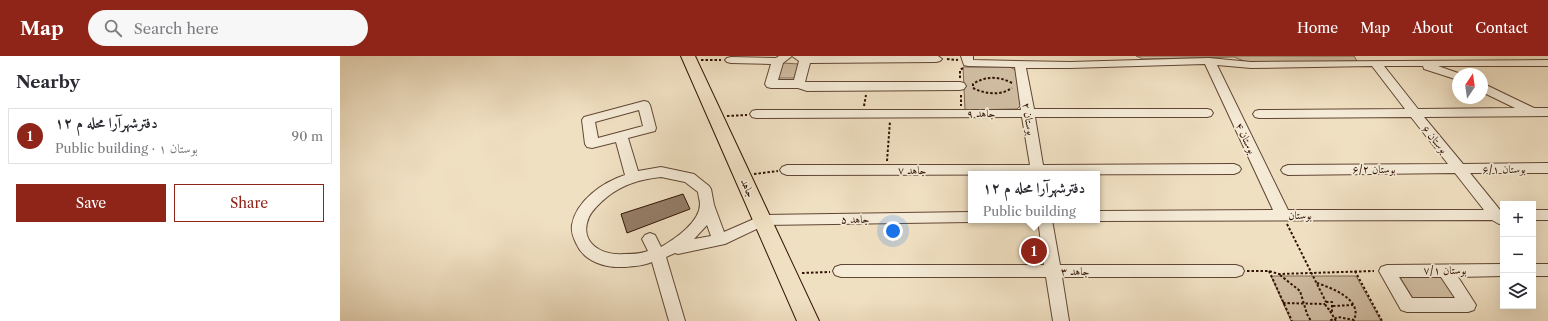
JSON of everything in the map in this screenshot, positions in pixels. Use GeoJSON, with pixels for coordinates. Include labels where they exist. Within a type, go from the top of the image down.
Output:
{"type":"FeatureCollection","features":[{"type":"Feature","properties":{"kind":"main road","name":"جاهد"},"geometry":{"type":"LineString","coordinates":[[689,58],[808,321]]}},
{"type":"Feature","properties":{"kind":"street"},"geometry":{"type":"LineString","coordinates":[[731,60],[783,58],[771,84],[799,84],[807,87],[960,86]]}},
{"type":"Feature","properties":{"kind":"street"},"geometry":{"type":"LineString","coordinates":[[799,84],[801,58],[936,59]]}},
{"type":"Feature","properties":{"kind":"street"},"geometry":{"type":"LineString","coordinates":[[968,60],[1020,64],[1069,61],[1209,61],[1251,64],[1548,63]]}},
{"type":"Feature","properties":{"kind":"street","name":"بوستان ۴"},"geometry":{"type":"LineString","coordinates":[[1209,61],[1283,215]]}},
{"type":"Feature","properties":{"kind":"street","name":"بوستان ۶"},"geometry":{"type":"LineString","coordinates":[[1375,63],[1413,113],[1500,218]]}},
{"type":"Feature","properties":{"kind":"street"},"geometry":{"type":"LineString","coordinates":[[1417,63],[1452,75]]}},
{"type":"Feature","properties":{"kind":"street","name":"بوستان ۲"},"geometry":{"type":"LineString","coordinates":[[1020,64],[1037,171]]}},
{"type":"Feature","properties":{"kind":"street"},"geometry":{"type":"LineString","coordinates":[[1488,90],[1548,120]]}},
{"type":"Feature","properties":{"kind":"street"},"geometry":{"type":"LineString","coordinates":[[644,105],[650,128],[621,136],[592,144],[588,120],[644,105]]}},
{"type":"Feature","properties":{"kind":"street"},"geometry":{"type":"LineString","coordinates":[[1259,114],[1548,112]]}},
{"type":"Feature","properties":{"kind":"street","name":"جاهد ۹"},"geometry":{"type":"LineString","coordinates":[[756,114],[1207,113]]}},
{"type":"Feature","properties":{"kind":"street"},"geometry":{"type":"LineString","coordinates":[[621,136],[632,177]]}},
{"type":"Feature","properties":{"kind":"street","name":"بوستان ۶/۱"},"geometry":{"type":"LineString","coordinates":[[1460,169],[1548,168]]}},
{"type":"Feature","properties":{"kind":"street","name":"جاهد ۷"},"geometry":{"type":"LineString","coordinates":[[1100,171],[1234,169]]}},
{"type":"Feature","properties":{"kind":"street","name":"بوستان ۶/۲"},"geometry":{"type":"LineString","coordinates":[[1288,170],[1460,169]]}},
{"type":"Feature","properties":{"kind":"street","name":"جاهد ۷"},"geometry":{"type":"LineString","coordinates":[[787,170],[968,171]]}},
{"type":"Feature","properties":{"kind":"street"},"geometry":{"type":"LineString","coordinates":[[660,172],[685,176],[695,181],[702,188],[706,196],[707,206],[706,214],[694,232],[674,248],[658,256],[636,261],[610,261],[597,257],[587,250],[581,241],[579,231],[580,220],[594,199],[605,190],[632,177],[660,172]]}},
{"type":"Feature","properties":{"kind":"street"},"geometry":{"type":"LineString","coordinates":[[707,206],[720,240]]}},
{"type":"Feature","properties":{"kind":"street","name":"بوستان"},"geometry":{"type":"LineString","coordinates":[[1100,216],[1283,215],[1500,218]]}},
{"type":"Feature","properties":{"kind":"street"},"geometry":{"type":"LineString","coordinates":[[1536,215],[1548,215]]}},
{"type":"Feature","properties":{"kind":"street","name":"جاهد ۵"},"geometry":{"type":"LineString","coordinates":[[762,220],[968,217]]}},
{"type":"Feature","properties":{"kind":"street"},"geometry":{"type":"LineString","coordinates":[[674,248],[720,240],[762,220]]}},
{"type":"Feature","properties":{"kind":"street"},"geometry":{"type":"LineString","coordinates":[[1045,223],[1061,321]]}},
{"type":"Feature","properties":{"kind":"street"},"geometry":{"type":"LineString","coordinates":[[650,239],[658,256],[676,321]]}},
{"type":"Feature","properties":{"kind":"street"},"geometry":{"type":"LineString","coordinates":[[1387,270],[1408,305],[1468,305],[1445,270]]}},
{"type":"Feature","properties":{"kind":"street","name":"بوستان ۷/۱"},"geometry":{"type":"LineString","coordinates":[[1387,270],[1500,270]]}},
{"type":"Feature","properties":{"kind":"street","name":"جاهد ۳"},"geometry":{"type":"LineString","coordinates":[[841,271],[1236,271]]}},
{"type":"Feature","properties":{"kind":"path"},"geometry":{"type":"LineString","coordinates":[[689,58],[731,60]]}},
{"type":"Feature","properties":{"kind":"path"},"geometry":{"type":"LineString","coordinates":[[936,59],[968,60]]}},
{"type":"Feature","properties":{"kind":"path"},"geometry":{"type":"LineString","coordinates":[[980,79],[1005,79],[1013,85],[1013,88],[1007,92],[981,93],[973,88],[973,84],[980,79]]}},
{"type":"Feature","properties":{"kind":"path"},"geometry":{"type":"LineString","coordinates":[[864,114],[867,86]]}},
{"type":"Feature","properties":{"kind":"path"},"geometry":{"type":"LineString","coordinates":[[716,116],[756,114]]}},
{"type":"Feature","properties":{"kind":"path"},"geometry":{"type":"LineString","coordinates":[[886,170],[891,114]]}},
{"type":"Feature","properties":{"kind":"path"},"geometry":{"type":"LineString","coordinates":[[742,175],[787,170]]}},
{"type":"Feature","properties":{"kind":"path"},"geometry":{"type":"LineString","coordinates":[[1283,215],[1335,320]]}},
{"type":"Feature","properties":{"kind":"path"},"geometry":{"type":"LineString","coordinates":[[1236,271],[1268,271],[1279,274],[1312,274],[1387,270]]}},
{"type":"Feature","properties":{"kind":"path"},"geometry":{"type":"LineString","coordinates":[[786,273],[841,271]]}},
{"type":"Feature","properties":{"kind":"path"},"geometry":{"type":"LineString","coordinates":[[1268,271],[1292,321]]}},
{"type":"Feature","properties":{"kind":"path"},"geometry":{"type":"LineString","coordinates":[[1354,271],[1382,321]]}},
{"type":"Feature","properties":{"kind":"path"},"geometry":{"type":"LineString","coordinates":[[1279,274],[1300,291],[1305,312],[1311,321]]}},
{"type":"Feature","properties":{"kind":"path"},"geometry":{"type":"LineString","coordinates":[[1317,283],[1336,290],[1350,300],[1353,305],[1356,315],[1354,320],[1338,317],[1335,320],[1329,321]]}},
{"type":"Feature","properties":{"kind":"path"},"geometry":{"type":"LineString","coordinates":[[1283,302],[1332,302],[1333,306]]}},
{"type":"Feature","properties":{"kind":"path"},"geometry":{"type":"LineString","coordinates":[[1333,306],[1353,305]]}},
{"type":"Feature","properties":{"kind":"path"},"geometry":{"type":"LineString","coordinates":[[1330,311],[1332,311],[1333,306]]}},
{"type":"Feature","properties":{"kind":"shaded area"},"geometry":{"type":"Polygon","coordinates":[[[1136,56],[1354,56],[1357,61],[1249,63],[1234,57],[1143,59],[1136,56]]]}},
{"type":"Feature","properties":{"kind":"shaded area"},"geometry":{"type":"Polygon","coordinates":[[[783,63],[799,64],[794,78],[777,78],[783,63]]]}},
{"type":"Feature","properties":{"kind":"shaded area"},"geometry":{"type":"Polygon","coordinates":[[[963,67],[1010,67],[1017,71],[1022,104],[1017,109],[965,110],[963,67]]]}},
{"type":"Feature","properties":{"kind":"shaded area"},"geometry":{"type":"Polygon","coordinates":[[[1398,274],[1442,274],[1459,300],[1414,300],[1398,274]]]}},
{"type":"Feature","properties":{"kind":"shaded area"},"geometry":{"type":"Polygon","coordinates":[[[1271,276],[1356,276],[1381,321],[1291,321],[1271,276]]]}},
{"type":"Feature","properties":{"kind":"building"},"geometry":{"type":"Polygon","coordinates":[[[683,194],[690,209],[627,233],[621,214],[683,194]]]}},
{"type":"Feature","properties":{"kind":"place","name":"دفترشهرآرا محله م ۱۲"},"geometry":{"type":"Point","coordinates":[1034,251]}}]}
